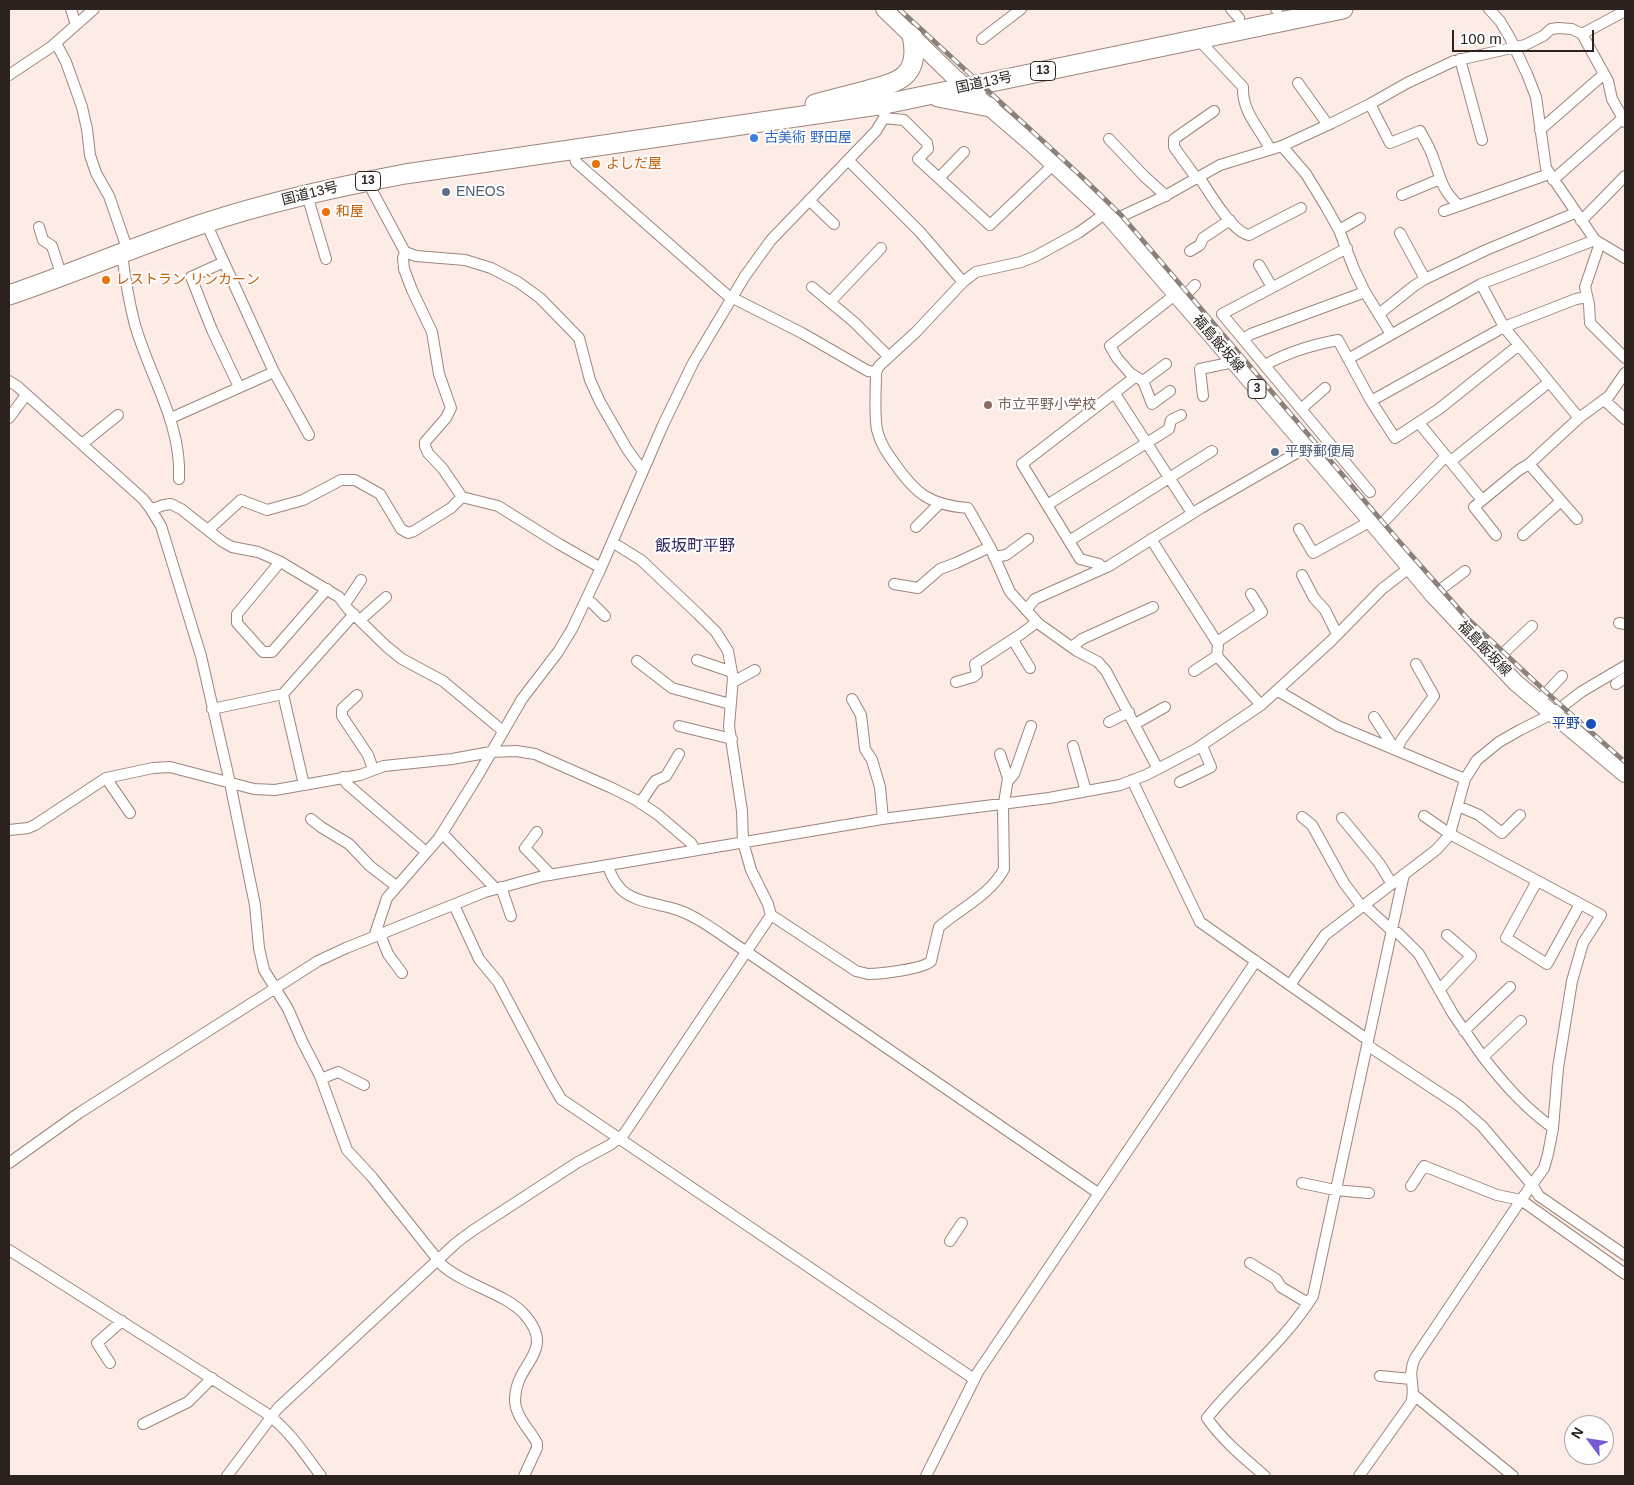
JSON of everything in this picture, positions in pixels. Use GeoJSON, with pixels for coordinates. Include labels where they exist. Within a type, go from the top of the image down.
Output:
{"type":"FeatureCollection","features":[{"type":"Feature","properties":{"kind":"highway","name":"国道13号"},"geometry":{"type":"LineString","coordinates":[[9,295],[246,210],[367,181],[648,140],[741,124],[885,111],[960,82],[972,75],[1235,13],[1278,9]]}},
{"type":"Feature","properties":{"kind":"highway","name":"国道13号"},"geometry":{"type":"LineString","coordinates":[[741,124],[806,106],[960,82],[1343,9]]}},
{"type":"Feature","properties":{"kind":"highway"},"geometry":{"type":"LineString","coordinates":[[806,106],[882,86],[902,78],[908,72],[915,57],[912,35]]}},
{"type":"Feature","properties":{"kind":"highway"},"geometry":{"type":"LineString","coordinates":[[927,95],[990,107]]}},
{"type":"Feature","properties":{"kind":"main road","name":"福島飯坂線"},"geometry":{"type":"LineString","coordinates":[[884,9],[960,82],[1054,164],[1110,218],[1433,595],[1496,662],[1538,702],[1625,774]]}},
{"type":"Feature","properties":{"kind":"street"},"geometry":{"type":"LineString","coordinates":[[71,9],[76,25]]}},
{"type":"Feature","properties":{"kind":"street"},"geometry":{"type":"LineString","coordinates":[[9,75],[56,42],[94,9]]}},
{"type":"Feature","properties":{"kind":"street"},"geometry":{"type":"LineString","coordinates":[[982,39],[1021,9]]}},
{"type":"Feature","properties":{"kind":"street"},"geometry":{"type":"LineString","coordinates":[[1489,9],[1500,21],[1527,74],[1536,97],[1546,168],[1597,242],[1625,258]]}},
{"type":"Feature","properties":{"kind":"street"},"geometry":{"type":"LineString","coordinates":[[1582,34],[1625,11]]}},
{"type":"Feature","properties":{"kind":"street"},"geometry":{"type":"LineString","coordinates":[[1158,769],[1106,671],[1098,662],[1072,647],[1037,622],[1010,592],[992,552],[968,508],[940,503],[917,492],[906,480],[880,442],[876,428],[876,372],[879,366],[916,332],[963,282],[976,272],[1021,262],[1036,256],[1110,218],[1122,216],[1166,196],[1220,165],[1282,146],[1370,104],[1407,83],[1460,59],[1513,46],[1525,45],[1558,28],[1582,34],[1608,81],[1612,99],[1624,120],[1551,177],[1444,211]]}},
{"type":"Feature","properties":{"kind":"street"},"geometry":{"type":"LineString","coordinates":[[1196,38],[1243,87],[1242,94],[1248,114],[1270,149]]}},
{"type":"Feature","properties":{"kind":"street"},"geometry":{"type":"LineString","coordinates":[[56,42],[66,62],[82,107],[90,155],[96,173],[109,196],[125,252],[128,292],[136,326],[171,418],[177,448],[179,479]]}},
{"type":"Feature","properties":{"kind":"street"},"geometry":{"type":"LineString","coordinates":[[1460,59],[1482,140]]}},
{"type":"Feature","properties":{"kind":"street"},"geometry":{"type":"LineString","coordinates":[[1540,130],[1604,74]]}},
{"type":"Feature","properties":{"kind":"street"},"geometry":{"type":"LineString","coordinates":[[1298,83],[1328,125]]}},
{"type":"Feature","properties":{"kind":"street"},"geometry":{"type":"LineString","coordinates":[[1370,104],[1390,143],[1420,131],[1434,159],[1447,194],[1459,206]]}},
{"type":"Feature","properties":{"kind":"street"},"geometry":{"type":"LineString","coordinates":[[1214,110],[1174,139],[1174,147],[1218,208],[1242,234],[1249,235],[1301,208]]}},
{"type":"Feature","properties":{"kind":"street"},"geometry":{"type":"LineString","coordinates":[[402,973],[377,936],[387,898],[442,833],[522,699],[558,652],[572,630],[693,363],[731,298],[771,240],[876,131],[885,111],[904,120],[927,143],[928,149],[918,159],[990,225],[1054,164]]}},
{"type":"Feature","properties":{"kind":"street"},"geometry":{"type":"LineString","coordinates":[[1109,139],[1166,196]]}},
{"type":"Feature","properties":{"kind":"street"},"geometry":{"type":"LineString","coordinates":[[1282,146],[1306,174],[1339,230],[1365,292],[1391,334]]}},
{"type":"Feature","properties":{"kind":"street"},"geometry":{"type":"LineString","coordinates":[[573,151],[576,162],[731,298],[802,333],[868,371],[876,372]]}},
{"type":"Feature","properties":{"kind":"street"},"geometry":{"type":"LineString","coordinates":[[939,178],[964,152]]}},
{"type":"Feature","properties":{"kind":"street"},"geometry":{"type":"LineString","coordinates":[[848,161],[920,232],[963,282]]}},
{"type":"Feature","properties":{"kind":"street"},"geometry":{"type":"LineString","coordinates":[[1378,314],[1425,279],[1486,250],[1578,217],[1625,176]]}},
{"type":"Feature","properties":{"kind":"street"},"geometry":{"type":"LineString","coordinates":[[1402,195],[1440,179]]}},
{"type":"Feature","properties":{"kind":"street"},"geometry":{"type":"LineString","coordinates":[[367,181],[405,252],[416,256],[465,260],[491,268],[518,282],[540,298],[579,338],[590,380],[600,402],[627,449],[643,471]]}},
{"type":"Feature","properties":{"kind":"street"},"geometry":{"type":"LineString","coordinates":[[307,195],[326,259]]}},
{"type":"Feature","properties":{"kind":"street"},"geometry":{"type":"LineString","coordinates":[[809,200],[834,224]]}},
{"type":"Feature","properties":{"kind":"street"},"geometry":{"type":"LineString","coordinates":[[1339,230],[1360,218]]}},
{"type":"Feature","properties":{"kind":"street"},"geometry":{"type":"LineString","coordinates":[[1190,251],[1200,245],[1203,238],[1230,220]]}},
{"type":"Feature","properties":{"kind":"street"},"geometry":{"type":"LineString","coordinates":[[206,223],[274,372],[309,435]]}},
{"type":"Feature","properties":{"kind":"street"},"geometry":{"type":"LineString","coordinates":[[38,227],[43,240],[52,246],[62,277]]}},
{"type":"Feature","properties":{"kind":"street"},"geometry":{"type":"LineString","coordinates":[[1400,233],[1425,279]]}},
{"type":"Feature","properties":{"kind":"street"},"geometry":{"type":"LineString","coordinates":[[1348,359],[1481,284],[1597,242]]}},
{"type":"Feature","properties":{"kind":"street"},"geometry":{"type":"LineString","coordinates":[[1597,242],[1585,287],[1590,323],[1625,358]]}},
{"type":"Feature","properties":{"kind":"street"},"geometry":{"type":"LineString","coordinates":[[830,302],[882,248]]}},
{"type":"Feature","properties":{"kind":"street"},"geometry":{"type":"LineString","coordinates":[[1347,248],[1222,314],[1370,492]]}},
{"type":"Feature","properties":{"kind":"street"},"geometry":{"type":"LineString","coordinates":[[405,252],[403,258],[406,277],[432,332],[439,374],[451,408],[446,418],[425,442],[428,453],[443,469],[462,497],[498,506],[558,544],[601,568]]}},
{"type":"Feature","properties":{"kind":"street"},"geometry":{"type":"LineString","coordinates":[[224,262],[191,277],[212,330],[239,387]]}},
{"type":"Feature","properties":{"kind":"street"},"geometry":{"type":"LineString","coordinates":[[1259,265],[1272,287]]}},
{"type":"Feature","properties":{"kind":"street"},"geometry":{"type":"LineString","coordinates":[[1481,284],[1504,327],[1579,418]]}},
{"type":"Feature","properties":{"kind":"street"},"geometry":{"type":"LineString","coordinates":[[1170,391],[1152,404],[1139,379],[1117,358],[1110,346],[1195,285]]}},
{"type":"Feature","properties":{"kind":"street"},"geometry":{"type":"LineString","coordinates":[[812,287],[854,322],[889,357]]}},
{"type":"Feature","properties":{"kind":"street"},"geometry":{"type":"LineString","coordinates":[[1243,339],[1365,292]]}},
{"type":"Feature","properties":{"kind":"street"},"geometry":{"type":"LineString","coordinates":[[1371,401],[1504,327],[1576,299],[1587,297]]}},
{"type":"Feature","properties":{"kind":"street"},"geometry":{"type":"LineString","coordinates":[[1265,365],[1308,346],[1338,340],[1371,401],[1395,438],[1460,393],[1519,345]]}},
{"type":"Feature","properties":{"kind":"street"},"geometry":{"type":"LineString","coordinates":[[1203,396],[1200,369],[1234,362]]}},
{"type":"Feature","properties":{"kind":"street"},"geometry":{"type":"LineString","coordinates":[[1103,568],[1099,564],[1080,559],[1022,464],[1115,394],[1166,364]]}},
{"type":"Feature","properties":{"kind":"street"},"geometry":{"type":"LineString","coordinates":[[171,418],[274,372]]}},
{"type":"Feature","properties":{"kind":"street"},"geometry":{"type":"LineString","coordinates":[[1496,534],[1474,507],[1519,470],[1530,464],[1579,418],[1610,396],[1625,373]]}},
{"type":"Feature","properties":{"kind":"street"},"geometry":{"type":"LineString","coordinates":[[9,381],[143,499],[161,526],[201,656],[255,905],[259,948],[264,970],[288,1009],[321,1080],[348,1150],[448,1271],[522,1312],[536,1331],[535,1354],[518,1378],[515,1400],[518,1413],[537,1443],[537,1448],[524,1476]]}},
{"type":"Feature","properties":{"kind":"street"},"geometry":{"type":"LineString","coordinates":[[1299,529],[1313,553],[1374,525],[1448,458],[1549,382]]}},
{"type":"Feature","properties":{"kind":"street"},"geometry":{"type":"LineString","coordinates":[[1301,409],[1325,388]]}},
{"type":"Feature","properties":{"kind":"street"},"geometry":{"type":"LineString","coordinates":[[1115,394],[1192,513]]}},
{"type":"Feature","properties":{"kind":"street"},"geometry":{"type":"LineString","coordinates":[[9,418],[26,395]]}},
{"type":"Feature","properties":{"kind":"street"},"geometry":{"type":"LineString","coordinates":[[1604,400],[1625,419]]}},
{"type":"Feature","properties":{"kind":"street"},"geometry":{"type":"LineString","coordinates":[[82,444],[118,415]]}},
{"type":"Feature","properties":{"kind":"street"},"geometry":{"type":"LineString","coordinates":[[1047,505],[1169,429],[1171,420],[1181,415]]}},
{"type":"Feature","properties":{"kind":"street"},"geometry":{"type":"LineString","coordinates":[[1419,423],[1482,500]]}},
{"type":"Feature","properties":{"kind":"street"},"geometry":{"type":"LineString","coordinates":[[1026,610],[1034,599],[1103,568],[1192,513],[1307,447]]}},
{"type":"Feature","properties":{"kind":"street"},"geometry":{"type":"LineString","coordinates":[[1069,541],[1212,451]]}},
{"type":"Feature","properties":{"kind":"street"},"geometry":{"type":"LineString","coordinates":[[1530,464],[1577,519]]}},
{"type":"Feature","properties":{"kind":"street"},"geometry":{"type":"LineString","coordinates":[[208,530],[241,500],[267,510],[303,500],[341,480],[348,479],[355,480],[380,494],[401,529],[408,533],[451,508],[462,497]]}},
{"type":"Feature","properties":{"kind":"street"},"geometry":{"type":"LineString","coordinates":[[1523,535],[1561,501]]}},
{"type":"Feature","properties":{"kind":"street"},"geometry":{"type":"LineString","coordinates":[[916,526],[940,503]]}},
{"type":"Feature","properties":{"kind":"street"},"geometry":{"type":"LineString","coordinates":[[152,510],[172,504],[232,546],[258,552],[280,562],[339,596],[357,617],[402,659],[443,681],[503,731]]}},
{"type":"Feature","properties":{"kind":"street"},"geometry":{"type":"LineString","coordinates":[[894,584],[918,588],[940,569],[992,552],[1006,554],[1028,539]]}},
{"type":"Feature","properties":{"kind":"street"},"geometry":{"type":"LineString","coordinates":[[1151,539],[1217,642],[1217,656],[1261,705]]}},
{"type":"Feature","properties":{"kind":"street"},"geometry":{"type":"LineString","coordinates":[[612,542],[641,560],[716,632],[728,651],[733,677],[729,726],[742,811],[743,842],[751,870],[768,904],[771,915],[856,971],[868,974],[928,965],[931,960],[939,926],[992,887],[1004,869],[1004,802],[1008,780],[1000,754]]}},
{"type":"Feature","properties":{"kind":"street"},"geometry":{"type":"LineString","coordinates":[[280,562],[237,614],[237,623],[263,652],[272,652],[327,589]]}},
{"type":"Feature","properties":{"kind":"street"},"geometry":{"type":"LineString","coordinates":[[9,1163],[79,1113],[318,961],[498,888],[551,875],[694,850],[883,819],[1120,785],[1158,769],[1202,746],[1261,705],[1338,634],[1382,589],[1409,568]]}},
{"type":"Feature","properties":{"kind":"street"},"geometry":{"type":"LineString","coordinates":[[1433,595],[1464,571]]}},
{"type":"Feature","properties":{"kind":"street"},"geometry":{"type":"LineString","coordinates":[[1302,575],[1314,598],[1325,610],[1338,634]]}},
{"type":"Feature","properties":{"kind":"street"},"geometry":{"type":"LineString","coordinates":[[345,604],[361,580]]}},
{"type":"Feature","properties":{"kind":"street"},"geometry":{"type":"LineString","coordinates":[[1217,642],[1262,612],[1251,594]]}},
{"type":"Feature","properties":{"kind":"street"},"geometry":{"type":"LineString","coordinates":[[212,709],[283,694],[357,617],[386,597]]}},
{"type":"Feature","properties":{"kind":"street"},"geometry":{"type":"LineString","coordinates":[[586,600],[592,603],[605,616]]}},
{"type":"Feature","properties":{"kind":"street"},"geometry":{"type":"LineString","coordinates":[[1072,647],[1082,639],[1153,607]]}},
{"type":"Feature","properties":{"kind":"street"},"geometry":{"type":"LineString","coordinates":[[956,682],[973,677],[977,674],[975,664],[1014,640],[1037,622]]}},
{"type":"Feature","properties":{"kind":"street"},"geometry":{"type":"LineString","coordinates":[[1496,662],[1532,626]]}},
{"type":"Feature","properties":{"kind":"street"},"geometry":{"type":"LineString","coordinates":[[1014,640],[1030,668]]}},
{"type":"Feature","properties":{"kind":"street"},"geometry":{"type":"LineString","coordinates":[[1194,671],[1217,656]]}},
{"type":"Feature","properties":{"kind":"street"},"geometry":{"type":"LineString","coordinates":[[697,660],[733,677],[755,670]]}},
{"type":"Feature","properties":{"kind":"street"},"geometry":{"type":"LineString","coordinates":[[637,661],[672,688],[730,704]]}},
{"type":"Feature","properties":{"kind":"street"},"geometry":{"type":"LineString","coordinates":[[1395,749],[1434,696],[1416,664]]}},
{"type":"Feature","properties":{"kind":"street"},"geometry":{"type":"LineString","coordinates":[[1290,985],[1325,935],[1436,850],[1450,834],[1465,779],[1477,760],[1499,742],[1554,714],[1581,692],[1625,666]]}},
{"type":"Feature","properties":{"kind":"street"},"geometry":{"type":"LineString","coordinates":[[1538,702],[1562,676]]}},
{"type":"Feature","properties":{"kind":"street"},"geometry":{"type":"LineString","coordinates":[[1278,691],[1338,726],[1465,779]]}},
{"type":"Feature","properties":{"kind":"street"},"geometry":{"type":"LineString","coordinates":[[283,694],[304,785]]}},
{"type":"Feature","properties":{"kind":"street"},"geometry":{"type":"LineString","coordinates":[[357,695],[342,709],[342,716],[368,754],[373,769]]}},
{"type":"Feature","properties":{"kind":"street"},"geometry":{"type":"LineString","coordinates":[[852,699],[861,715],[865,749],[872,760],[880,787],[883,819]]}},
{"type":"Feature","properties":{"kind":"street"},"geometry":{"type":"LineString","coordinates":[[1135,724],[1165,707]]}},
{"type":"Feature","properties":{"kind":"street"},"geometry":{"type":"LineString","coordinates":[[1109,722],[1129,712]]}},
{"type":"Feature","properties":{"kind":"street"},"geometry":{"type":"LineString","coordinates":[[1374,717],[1395,749]]}},
{"type":"Feature","properties":{"kind":"street"},"geometry":{"type":"LineString","coordinates":[[679,726],[732,740]]}},
{"type":"Feature","properties":{"kind":"street"},"geometry":{"type":"LineString","coordinates":[[1008,780],[1014,774],[1031,726]]}},
{"type":"Feature","properties":{"kind":"street"},"geometry":{"type":"LineString","coordinates":[[1073,746],[1086,791]]}},
{"type":"Feature","properties":{"kind":"street"},"geometry":{"type":"LineString","coordinates":[[1180,782],[1211,767],[1202,746]]}},
{"type":"Feature","properties":{"kind":"street"},"geometry":{"type":"LineString","coordinates":[[9,830],[28,828],[35,825],[106,778],[124,773],[170,767],[254,789],[275,790],[360,774],[384,766],[492,752],[516,751],[535,754],[612,788],[640,803],[657,814],[691,843],[694,850]]}},
{"type":"Feature","properties":{"kind":"street"},"geometry":{"type":"LineString","coordinates":[[640,803],[655,781],[666,776],[679,754]]}},
{"type":"Feature","properties":{"kind":"street"},"geometry":{"type":"LineString","coordinates":[[343,777],[347,784],[426,852]]}},
{"type":"Feature","properties":{"kind":"street"},"geometry":{"type":"LineString","coordinates":[[106,778],[130,812]]}},
{"type":"Feature","properties":{"kind":"street"},"geometry":{"type":"LineString","coordinates":[[1132,780],[1200,922],[1458,1105],[1482,1126],[1532,1185],[1539,1196],[1625,1255]]}},
{"type":"Feature","properties":{"kind":"street"},"geometry":{"type":"LineString","coordinates":[[1458,806],[1479,814],[1502,833],[1520,816]]}},
{"type":"Feature","properties":{"kind":"street"},"geometry":{"type":"LineString","coordinates":[[1359,1476],[1411,1403],[1414,1395],[1411,1366],[1415,1358],[1544,1168],[1552,1128],[1558,1068],[1576,967],[1583,943],[1601,915],[1450,834],[1424,816]]}},
{"type":"Feature","properties":{"kind":"street"},"geometry":{"type":"LineString","coordinates":[[1302,817],[1312,826],[1344,883],[1363,906],[1419,954],[1464,1031],[1511,1092],[1552,1128]]}},
{"type":"Feature","properties":{"kind":"street"},"geometry":{"type":"LineString","coordinates":[[1342,818],[1379,862],[1392,884]]}},
{"type":"Feature","properties":{"kind":"street"},"geometry":{"type":"LineString","coordinates":[[311,819],[349,844],[370,866],[396,886]]}},
{"type":"Feature","properties":{"kind":"street"},"geometry":{"type":"LineString","coordinates":[[537,832],[525,848],[551,875]]}},
{"type":"Feature","properties":{"kind":"street"},"geometry":{"type":"LineString","coordinates":[[442,833],[498,888],[512,916]]}},
{"type":"Feature","properties":{"kind":"street"},"geometry":{"type":"LineString","coordinates":[[608,865],[623,891],[632,897],[678,910],[688,915],[746,952],[1098,1193]]}},
{"type":"Feature","properties":{"kind":"street"},"geometry":{"type":"LineString","coordinates":[[1265,1476],[1222,1437],[1207,1418],[1274,1345],[1312,1296],[1404,874]]}},
{"type":"Feature","properties":{"kind":"street"},"geometry":{"type":"LineString","coordinates":[[1537,881],[1506,938],[1547,964],[1580,904]]}},
{"type":"Feature","properties":{"kind":"street"},"geometry":{"type":"LineString","coordinates":[[454,905],[479,958],[498,982],[562,1099],[974,1379]]}},
{"type":"Feature","properties":{"kind":"street"},"geometry":{"type":"LineString","coordinates":[[227,1476],[270,1416],[438,1260],[472,1231],[624,1134],[771,915]]}},
{"type":"Feature","properties":{"kind":"street"},"geometry":{"type":"LineString","coordinates":[[1439,990],[1471,956],[1447,935]]}},
{"type":"Feature","properties":{"kind":"street"},"geometry":{"type":"LineString","coordinates":[[926,1476],[974,1379],[1256,961]]}},
{"type":"Feature","properties":{"kind":"street"},"geometry":{"type":"LineString","coordinates":[[1464,1031],[1510,987]]}},
{"type":"Feature","properties":{"kind":"street"},"geometry":{"type":"LineString","coordinates":[[1483,1057],[1521,1020]]}},
{"type":"Feature","properties":{"kind":"street"},"geometry":{"type":"LineString","coordinates":[[321,1080],[338,1072],[364,1085]]}},
{"type":"Feature","properties":{"kind":"street"},"geometry":{"type":"LineString","coordinates":[[1411,1186],[1424,1166],[1497,1196],[1521,1200],[1625,1274]]}},
{"type":"Feature","properties":{"kind":"street"},"geometry":{"type":"LineString","coordinates":[[1302,1183],[1335,1190],[1369,1193]]}},
{"type":"Feature","properties":{"kind":"street"},"geometry":{"type":"LineString","coordinates":[[950,1241],[962,1223]]}},
{"type":"Feature","properties":{"kind":"street"},"geometry":{"type":"LineString","coordinates":[[9,1250],[270,1416],[292,1437],[320,1476]]}},
{"type":"Feature","properties":{"kind":"street"},"geometry":{"type":"LineString","coordinates":[[1250,1263],[1276,1279],[1281,1287],[1308,1303]]}},
{"type":"Feature","properties":{"kind":"street"},"geometry":{"type":"LineString","coordinates":[[110,1363],[97,1343],[122,1321]]}},
{"type":"Feature","properties":{"kind":"street"},"geometry":{"type":"LineString","coordinates":[[1380,1376],[1411,1380]]}},
{"type":"Feature","properties":{"kind":"street"},"geometry":{"type":"LineString","coordinates":[[143,1424],[188,1402],[212,1378]]}},
{"type":"Feature","properties":{"kind":"street"},"geometry":{"type":"LineString","coordinates":[[1414,1395],[1513,1476]]}},
{"type":"Feature","properties":{"kind":"railway"},"geometry":{"type":"LineString","coordinates":[[899,9],[1122,216],[1466,617],[1546,692],[1625,762]]}},
{"type":"Feature","properties":{"kind":"place","name":"古美術 野田屋"},"geometry":{"type":"Point","coordinates":[754,138]}},
{"type":"Feature","properties":{"kind":"place","name":"よしだ屋"},"geometry":{"type":"Point","coordinates":[596,164]}},
{"type":"Feature","properties":{"kind":"place","name":"ENEOS"},"geometry":{"type":"Point","coordinates":[446,192]}},
{"type":"Feature","properties":{"kind":"place","name":"和屋"},"geometry":{"type":"Point","coordinates":[326,212]}},
{"type":"Feature","properties":{"kind":"place","name":"レストラン リンカーン"},"geometry":{"type":"Point","coordinates":[106,280]}},
{"type":"Feature","properties":{"kind":"place","name":"市立平野小学校"},"geometry":{"type":"Point","coordinates":[988,405]}},
{"type":"Feature","properties":{"kind":"place","name":"平野郵便局"},"geometry":{"type":"Point","coordinates":[1275,452]}},
{"type":"Feature","properties":{"kind":"place","name":"平野"},"geometry":{"type":"Point","coordinates":[1591,724]}},
{"type":"Feature","properties":{"kind":"district","name":"飯坂町平野"},"geometry":{"type":"Point","coordinates":[695,547]}}]}
